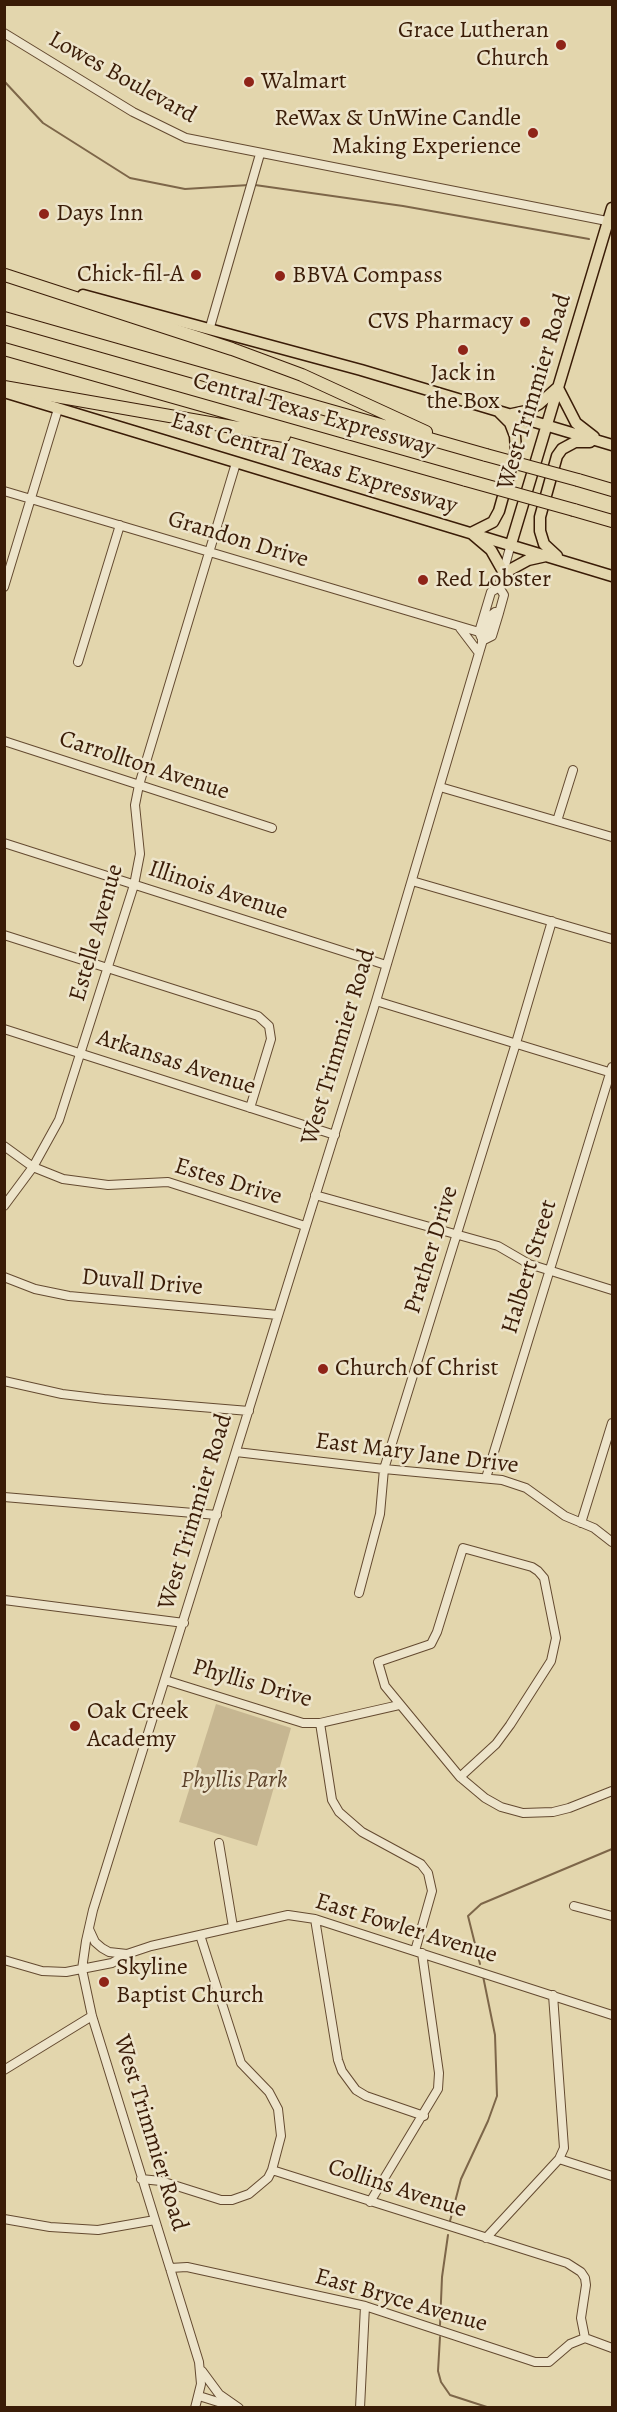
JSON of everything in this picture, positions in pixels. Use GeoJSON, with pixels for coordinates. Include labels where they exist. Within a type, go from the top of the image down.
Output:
{"type":"FeatureCollection","features":[{"type":"Feature","properties":{"kind":"highway"},"geometry":{"type":"LineString","coordinates":[[5,275],[190,334],[292,371],[454,446]]}},
{"type":"Feature","properties":{"kind":"highway","name":"Central Texas Expressway"},"geometry":{"type":"LineString","coordinates":[[4,318],[612,490]]}},
{"type":"Feature","properties":{"kind":"highway","name":"Central Texas Expressway"},"geometry":{"type":"LineString","coordinates":[[4,349],[612,521]]}},
{"type":"Feature","properties":{"kind":"highway"},"geometry":{"type":"LineString","coordinates":[[4,387],[310,441],[324,440]]}},
{"type":"Feature","properties":{"kind":"main road","name":"West Trimmier Road"},"geometry":{"type":"LineString","coordinates":[[511,544],[610,222],[612,208]]}},
{"type":"Feature","properties":{"kind":"main road"},"geometry":{"type":"LineString","coordinates":[[5,275],[210,327],[607,444]]}},
{"type":"Feature","properties":{"kind":"main road"},"geometry":{"type":"LineString","coordinates":[[504,413],[526,411],[558,388],[576,423],[607,444]]}},
{"type":"Feature","properties":{"kind":"main road","name":"East Central Texas Expressway"},"geometry":{"type":"LineString","coordinates":[[4,392],[612,576]]}},
{"type":"Feature","properties":{"kind":"main road"},"geometry":{"type":"LineString","coordinates":[[504,413],[515,436],[516,450],[499,511],[493,522],[471,533],[490,550],[504,573],[528,560],[550,556]]}},
{"type":"Feature","properties":{"kind":"main road"},"geometry":{"type":"LineString","coordinates":[[565,561],[549,551],[540,531],[540,517],[557,456],[562,449],[575,442],[607,444]]}},
{"type":"Feature","properties":{"kind":"street","name":"Lowes Boulevard"},"geometry":{"type":"LineString","coordinates":[[4,33],[170,131],[207,143],[610,222]]}},
{"type":"Feature","properties":{"kind":"street"},"geometry":{"type":"LineString","coordinates":[[210,327],[260,154]]}},
{"type":"Feature","properties":{"kind":"street"},"geometry":{"type":"LineString","coordinates":[[4,587],[58,409]]}},
{"type":"Feature","properties":{"kind":"street","name":"Estelle Avenue"},"geometry":{"type":"LineString","coordinates":[[4,1206],[33,1167],[59,1120],[135,885],[140,854],[135,805],[139,785],[236,463]]}},
{"type":"Feature","properties":{"kind":"street","name":"Grandon Drive"},"geometry":{"type":"LineString","coordinates":[[4,491],[479,632]]}},
{"type":"Feature","properties":{"kind":"street"},"geometry":{"type":"LineString","coordinates":[[78,662],[120,525]]}},
{"type":"Feature","properties":{"kind":"street","name":"West Trimmier Road"},"geometry":{"type":"LineString","coordinates":[[479,632],[491,592],[499,587],[511,544]]}},
{"type":"Feature","properties":{"kind":"street","name":"West Trimmier Road"},"geometry":{"type":"LineString","coordinates":[[195,2408],[199,2396],[201,2369],[92,2016],[82,1969],[88,1928],[335,1135],[482,641],[492,636],[504,595],[499,587]]}},
{"type":"Feature","properties":{"kind":"street"},"geometry":{"type":"LineString","coordinates":[[459,627],[479,652]]}},
{"type":"Feature","properties":{"kind":"street"},"geometry":{"type":"LineString","coordinates":[[479,632],[482,641]]}},
{"type":"Feature","properties":{"kind":"street","name":"Carrollton Avenue"},"geometry":{"type":"LineString","coordinates":[[4,741],[272,828]]}},
{"type":"Feature","properties":{"kind":"street"},"geometry":{"type":"LineString","coordinates":[[557,821],[573,770]]}},
{"type":"Feature","properties":{"kind":"street"},"geometry":{"type":"LineString","coordinates":[[440,787],[612,837]]}},
{"type":"Feature","properties":{"kind":"street","name":"Illinois Avenue"},"geometry":{"type":"LineString","coordinates":[[4,843],[386,965]]}},
{"type":"Feature","properties":{"kind":"street"},"geometry":{"type":"LineString","coordinates":[[412,881],[612,939]]}},
{"type":"Feature","properties":{"kind":"street","name":"Prather Drive"},"geometry":{"type":"LineString","coordinates":[[359,1593],[380,1514],[384,1469],[458,1234],[552,921]]}},
{"type":"Feature","properties":{"kind":"street"},"geometry":{"type":"LineString","coordinates":[[4,936],[258,1016],[269,1026],[271,1039],[250,1108]]}},
{"type":"Feature","properties":{"kind":"street"},"geometry":{"type":"LineString","coordinates":[[376,1001],[612,1071]]}},
{"type":"Feature","properties":{"kind":"street","name":"Arkansas Avenue"},"geometry":{"type":"LineString","coordinates":[[4,1029],[335,1135]]}},
{"type":"Feature","properties":{"kind":"street","name":"Halbert Street"},"geometry":{"type":"LineString","coordinates":[[486,1478],[612,1071]]}},
{"type":"Feature","properties":{"kind":"street","name":"Estes Drive"},"geometry":{"type":"LineString","coordinates":[[4,1146],[33,1167],[63,1179],[108,1185],[168,1182],[305,1226]]}},
{"type":"Feature","properties":{"kind":"street"},"geometry":{"type":"LineString","coordinates":[[315,1195],[498,1246],[529,1264],[612,1290]]}},
{"type":"Feature","properties":{"kind":"street","name":"Duvall Drive"},"geometry":{"type":"LineString","coordinates":[[4,1277],[34,1289],[69,1296],[278,1315]]}},
{"type":"Feature","properties":{"kind":"street"},"geometry":{"type":"LineString","coordinates":[[4,1381],[62,1394],[104,1400],[249,1411]]}},
{"type":"Feature","properties":{"kind":"street"},"geometry":{"type":"LineString","coordinates":[[581,1523],[612,1422]]}},
{"type":"Feature","properties":{"kind":"street","name":"East Mary Jane Drive"},"geometry":{"type":"LineString","coordinates":[[236,1452],[502,1480],[526,1488],[565,1516],[603,1532],[612,1542]]}},
{"type":"Feature","properties":{"kind":"street"},"geometry":{"type":"LineString","coordinates":[[4,1497],[217,1515]]}},
{"type":"Feature","properties":{"kind":"street"},"geometry":{"type":"LineString","coordinates":[[460,1777],[496,1744],[510,1725],[550,1661],[556,1638],[546,1585],[538,1571],[532,1567],[463,1548],[431,1644],[378,1662],[385,1686],[460,1777],[485,1798],[501,1807],[523,1813],[544,1813],[569,1809],[612,1791]]}},
{"type":"Feature","properties":{"kind":"street"},"geometry":{"type":"LineString","coordinates":[[4,1600],[184,1623]]}},
{"type":"Feature","properties":{"kind":"street","name":"Phyllis Drive"},"geometry":{"type":"LineString","coordinates":[[165,1680],[303,1723],[320,1723],[399,1705]]}},
{"type":"Feature","properties":{"kind":"street"},"geometry":{"type":"LineString","coordinates":[[320,1723],[332,1800],[339,1812],[362,1832],[421,1864],[428,1872],[432,1891],[418,1952],[439,2083],[435,2097],[424,2116],[370,2202]]}},
{"type":"Feature","properties":{"kind":"street"},"geometry":{"type":"LineString","coordinates":[[219,1843],[233,1927]]}},
{"type":"Feature","properties":{"kind":"street"},"geometry":{"type":"LineString","coordinates":[[574,1906],[612,1916]]}},
{"type":"Feature","properties":{"kind":"street","name":"East Fowler Avenue"},"geometry":{"type":"LineString","coordinates":[[4,1960],[54,1973],[112,1963],[127,1954],[277,1916],[315,1919],[612,2015]]}},
{"type":"Feature","properties":{"kind":"street"},"geometry":{"type":"LineString","coordinates":[[315,1919],[338,2060],[342,2071],[357,2090],[366,2096],[424,2116]]}},
{"type":"Feature","properties":{"kind":"street"},"geometry":{"type":"LineString","coordinates":[[88,1928],[95,1942],[102,1948],[109,1952],[127,1954]]}},
{"type":"Feature","properties":{"kind":"street"},"geometry":{"type":"LineString","coordinates":[[141,2179],[161,2181],[221,2200],[232,2200],[255,2190],[272,2170],[280,2136],[278,2109],[269,2092],[241,2063],[200,1935]]}},
{"type":"Feature","properties":{"kind":"street"},"geometry":{"type":"LineString","coordinates":[[486,2238],[559,2159],[564,2148],[553,1995]]}},
{"type":"Feature","properties":{"kind":"street"},"geometry":{"type":"LineString","coordinates":[[4,2070],[92,2016]]}},
{"type":"Feature","properties":{"kind":"street"},"geometry":{"type":"LineString","coordinates":[[559,2159],[612,2176]]}},
{"type":"Feature","properties":{"kind":"street","name":"Collins Avenue"},"geometry":{"type":"LineString","coordinates":[[272,2170],[567,2263],[581,2272],[586,2285],[580,2318],[585,2338]]}},
{"type":"Feature","properties":{"kind":"street"},"geometry":{"type":"LineString","coordinates":[[4,2218],[50,2227],[90,2230],[116,2228],[155,2220]]}},
{"type":"Feature","properties":{"kind":"street","name":"East Bryce Avenue"},"geometry":{"type":"LineString","coordinates":[[170,2268],[187,2267],[365,2307],[535,2362],[549,2362],[570,2344],[585,2338]]}},
{"type":"Feature","properties":{"kind":"street"},"geometry":{"type":"LineString","coordinates":[[360,2408],[365,2307]]}},
{"type":"Feature","properties":{"kind":"street"},"geometry":{"type":"LineString","coordinates":[[585,2338],[612,2348]]}},
{"type":"Feature","properties":{"kind":"street"},"geometry":{"type":"LineString","coordinates":[[201,2369],[219,2394],[237,2408]]}},
{"type":"Feature","properties":{"kind":"street"},"geometry":{"type":"LineString","coordinates":[[199,2396],[237,2408]]}},
{"type":"Feature","properties":{"kind":"green space","name":"Phyllis Park"},"geometry":{"type":"Polygon","coordinates":[[[216,1704],[291,1728],[257,1846],[179,1822],[216,1704]]]}},
{"type":"Feature","properties":{"kind":"waterway"},"geometry":{"type":"LineString","coordinates":[[4,81],[43,123],[130,178],[185,189],[249,185]]}},
{"type":"Feature","properties":{"kind":"waterway"},"geometry":{"type":"LineString","coordinates":[[255,185],[403,206],[589,239]]}},
{"type":"Feature","properties":{"kind":"waterway"},"geometry":{"type":"LineString","coordinates":[[480,1964],[468,1916],[481,1904],[612,1849]]}},
{"type":"Feature","properties":{"kind":"waterway"},"geometry":{"type":"LineString","coordinates":[[450,2221],[461,2179],[497,2096],[495,2035],[483,1976]]}},
{"type":"Feature","properties":{"kind":"waterway"},"geometry":{"type":"LineString","coordinates":[[440,2325],[442,2277],[448,2235]]}},
{"type":"Feature","properties":{"kind":"waterway"},"geometry":{"type":"LineString","coordinates":[[440,2337],[438,2371],[441,2382],[450,2395],[490,2408]]}},
{"type":"Feature","properties":{"kind":"place","name":"Grace Lutheran Church"},"geometry":{"type":"Point","coordinates":[561,45]}},
{"type":"Feature","properties":{"kind":"place","name":"Walmart"},"geometry":{"type":"Point","coordinates":[249,82]}},
{"type":"Feature","properties":{"kind":"place","name":"ReWax & UnWine Candle Making Experience"},"geometry":{"type":"Point","coordinates":[533,133]}},
{"type":"Feature","properties":{"kind":"place","name":"Days Inn"},"geometry":{"type":"Point","coordinates":[44,214]}},
{"type":"Feature","properties":{"kind":"place","name":"Chick-fil-A"},"geometry":{"type":"Point","coordinates":[196,275]}},
{"type":"Feature","properties":{"kind":"place","name":"BBVA Compass"},"geometry":{"type":"Point","coordinates":[280,276]}},
{"type":"Feature","properties":{"kind":"place","name":"CVS Pharmacy"},"geometry":{"type":"Point","coordinates":[525,322]}},
{"type":"Feature","properties":{"kind":"place","name":"Jack in the Box"},"geometry":{"type":"Point","coordinates":[463,350]}},
{"type":"Feature","properties":{"kind":"place","name":"Red Lobster"},"geometry":{"type":"Point","coordinates":[423,580]}},
{"type":"Feature","properties":{"kind":"place","name":"Church of Christ"},"geometry":{"type":"Point","coordinates":[323,1369]}},
{"type":"Feature","properties":{"kind":"place","name":"Oak Creek Academy"},"geometry":{"type":"Point","coordinates":[75,1726]}},
{"type":"Feature","properties":{"kind":"place","name":"Skyline Baptist Church"},"geometry":{"type":"Point","coordinates":[104,1982]}}]}
